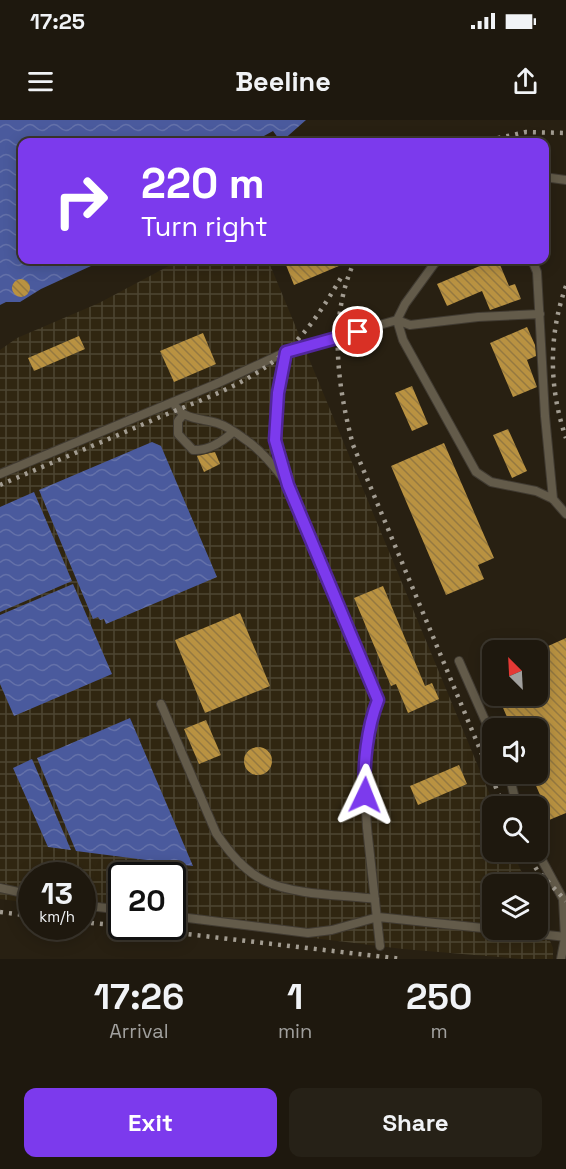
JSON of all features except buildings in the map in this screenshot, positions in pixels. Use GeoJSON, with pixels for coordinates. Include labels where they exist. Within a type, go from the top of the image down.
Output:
{"type":"FeatureCollection","features":[{"type":"Feature","properties":{"kind":"lane"},"geometry":{"type":"LineString","coordinates":[[549,178],[566,180]]}},
{"type":"Feature","properties":{"kind":"lane"},"geometry":{"type":"LineString","coordinates":[[434,264],[405,304],[397,320],[403,340],[476,472],[491,483],[536,491],[553,499],[566,514]]}},
{"type":"Feature","properties":{"kind":"lane"},"geometry":{"type":"LineString","coordinates":[[534,264],[537,272],[545,417],[553,499]]}},
{"type":"Feature","properties":{"kind":"lane"},"geometry":{"type":"LineString","coordinates":[[0,474],[286,352],[397,320],[410,325],[478,316],[540,314]]}},
{"type":"Feature","properties":{"kind":"lane"},"geometry":{"type":"LineString","coordinates":[[286,352],[278,393],[275,440],[288,485],[378,700],[373,714],[364,778],[380,946]]}},
{"type":"Feature","properties":{"kind":"lane"},"geometry":{"type":"LineString","coordinates":[[173,402],[183,415],[220,424],[246,440],[268,458],[288,485]]}},
{"type":"Feature","properties":{"kind":"lane"},"geometry":{"type":"LineString","coordinates":[[183,415],[178,421],[178,434],[193,450],[221,442],[233,432]]}},
{"type":"Feature","properties":{"kind":"lane"},"geometry":{"type":"LineString","coordinates":[[459,661],[484,718]]}},
{"type":"Feature","properties":{"kind":"lane"},"geometry":{"type":"LineString","coordinates":[[161,704],[216,833],[227,850],[245,867],[265,881],[286,889],[375,899]]}},
{"type":"Feature","properties":{"kind":"lane"},"geometry":{"type":"LineString","coordinates":[[543,862],[563,898],[566,938],[561,959]]}},
{"type":"Feature","properties":{"kind":"lane"},"geometry":{"type":"LineString","coordinates":[[0,888],[18,892]]}},
{"type":"Feature","properties":{"kind":"lane"},"geometry":{"type":"LineString","coordinates":[[186,918],[308,933],[332,930],[378,917],[482,928]]}},
{"type":"Feature","properties":{"kind":"lane"},"geometry":{"type":"LineString","coordinates":[[548,936],[566,938]]}},
{"type":"Feature","properties":{"kind":"shaded area"},"geometry":{"type":"Polygon","coordinates":[[[172,264],[270,264],[482,776],[482,784],[485,784],[490,796],[482,796],[482,862],[517,862],[522,874],[482,874],[482,940],[548,940],[548,936],[553,948],[553,959],[522,959],[403,949],[186,923],[186,862],[108,862],[108,912],[96,911],[96,862],[18,862],[18,901],[0,899],[0,350],[17,338],[99,303],[172,264]]]}},
{"type":"Feature","properties":{"kind":"water"},"geometry":{"type":"Polygon","coordinates":[[[0,120],[306,120],[286,138],[278,138],[273,131],[260,138],[18,138],[18,264],[95,264],[41,289],[20,302],[6,302],[0,305],[0,120]]]}},
{"type":"Feature","properties":{"kind":"water"},"geometry":{"type":"Polygon","coordinates":[[[152,442],[161,446],[217,577],[106,624],[104,619],[100,620],[98,617],[93,619],[39,490],[152,442]]]}},
{"type":"Feature","properties":{"kind":"water"},"geometry":{"type":"Polygon","coordinates":[[[34,492],[72,581],[0,612],[0,507],[34,492]]]}},
{"type":"Feature","properties":{"kind":"water"},"geometry":{"type":"Polygon","coordinates":[[[73,584],[112,674],[14,716],[0,684],[0,615],[73,584]]]}},
{"type":"Feature","properties":{"kind":"water"},"geometry":{"type":"Polygon","coordinates":[[[130,718],[193,866],[186,865],[186,862],[162,862],[76,851],[37,758],[130,718]]]}},
{"type":"Feature","properties":{"kind":"water"},"geometry":{"type":"Polygon","coordinates":[[[32,759],[71,850],[48,847],[13,768],[32,759]]]}},
{"type":"Feature","properties":{"kind":"railway"},"geometry":{"type":"LineString","coordinates":[[498,138],[526,132],[566,133]]}},
{"type":"Feature","properties":{"kind":"railway"},"geometry":{"type":"LineString","coordinates":[[354,264],[341,305],[338,328],[339,375],[353,445],[499,796]]}},
{"type":"Feature","properties":{"kind":"railway"},"geometry":{"type":"LineString","coordinates":[[0,485],[209,397],[256,373],[285,352],[302,335],[342,276]]}},
{"type":"Feature","properties":{"kind":"railway"},"geometry":{"type":"LineString","coordinates":[[566,286],[556,324],[553,362],[556,401],[566,438]]}},
{"type":"Feature","properties":{"kind":"railway"},"geometry":{"type":"LineString","coordinates":[[532,862],[566,901]]}},
{"type":"Feature","properties":{"kind":"railway"},"geometry":{"type":"LineString","coordinates":[[0,912],[18,914]]}},
{"type":"Feature","properties":{"kind":"railway"},"geometry":{"type":"LineString","coordinates":[[96,923],[108,925]]}},
{"type":"Feature","properties":{"kind":"railway"},"geometry":{"type":"LineString","coordinates":[[186,934],[402,959]]}},
{"type":"Feature","properties":{"kind":"route"},"geometry":{"type":"LineString","coordinates":[[358,332],[286,352],[278,393],[275,440],[288,485],[378,700],[373,714],[364,778],[365,795]]}}]}
